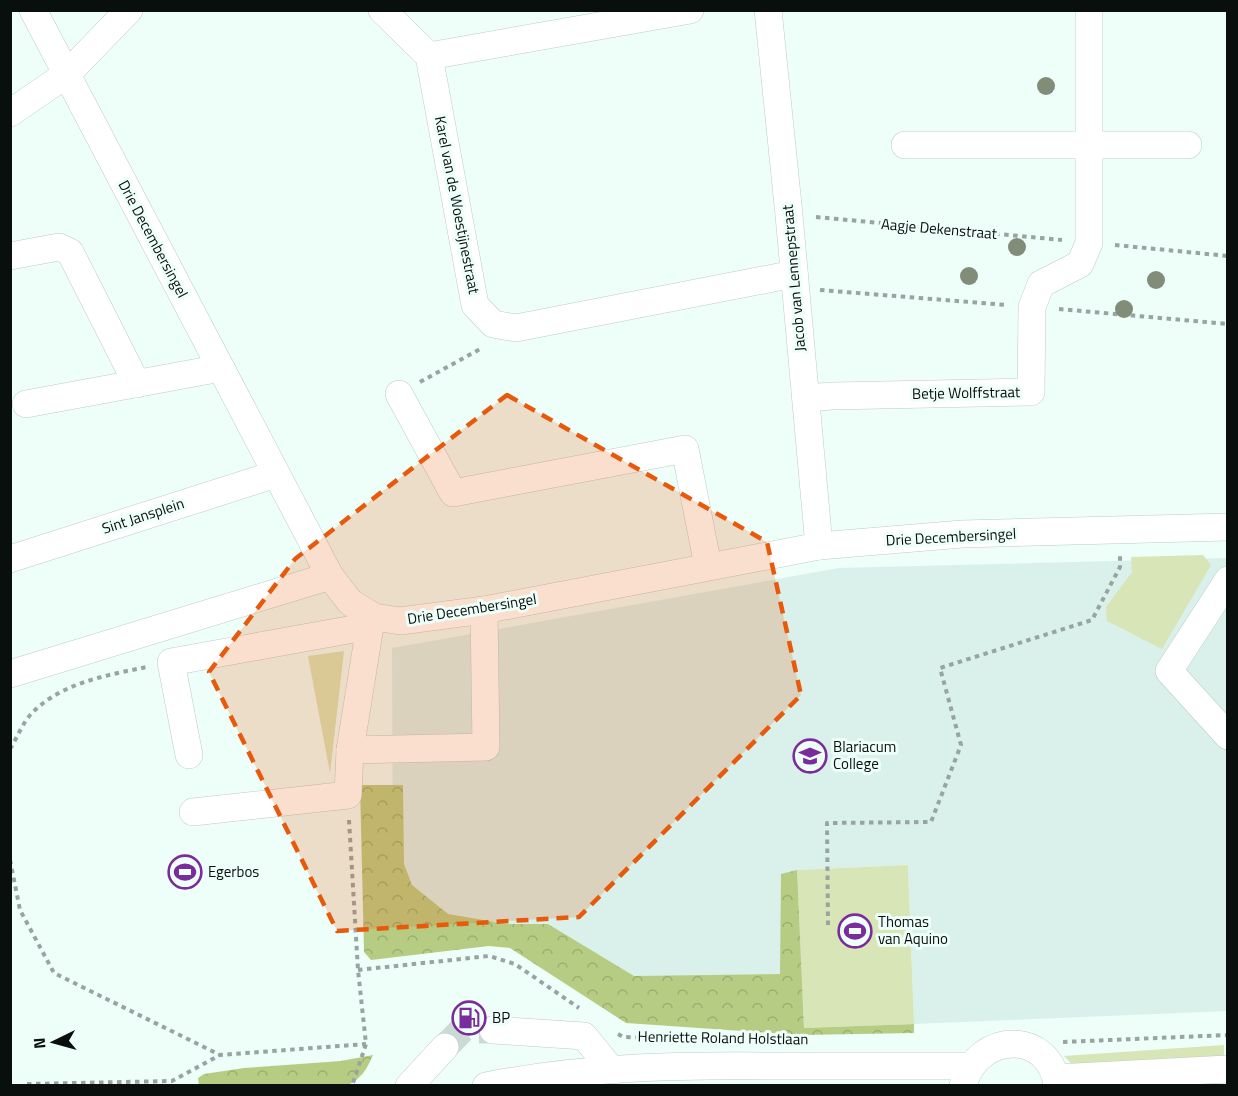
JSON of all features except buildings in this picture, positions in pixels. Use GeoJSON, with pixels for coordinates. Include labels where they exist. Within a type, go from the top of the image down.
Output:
{"type":"FeatureCollection","features":[{"type":"Feature","properties":{"kind":"street","name":"Drie Decembersingel"},"geometry":{"type":"LineString","coordinates":[[33,10],[330,576],[350,602],[372,621],[400,621],[484,610],[819,546],[962,534],[1227,526]]}},
{"type":"Feature","properties":{"kind":"street"},"geometry":{"type":"LineString","coordinates":[[10,113],[67,74],[129,10]]}},
{"type":"Feature","properties":{"kind":"street"},"geometry":{"type":"LineString","coordinates":[[381,10],[429,56],[690,10]]}},
{"type":"Feature","properties":{"kind":"street","name":"Jacob van Lennepstraat"},"geometry":{"type":"LineString","coordinates":[[768,10],[819,546]]}},
{"type":"Feature","properties":{"kind":"street"},"geometry":{"type":"LineString","coordinates":[[1089,10],[1089,243]]}},
{"type":"Feature","properties":{"kind":"street","name":"Karel van de Woestijnestraat"},"geometry":{"type":"LineString","coordinates":[[429,56],[476,305],[493,324]]}},
{"type":"Feature","properties":{"kind":"street"},"geometry":{"type":"LineString","coordinates":[[905,145],[1188,145]]}},
{"type":"Feature","properties":{"kind":"street","name":"Betje Wolffstraat"},"geometry":{"type":"LineString","coordinates":[[806,398],[1031,392],[1032,307],[1041,285],[1080,264],[1089,243]]}},
{"type":"Feature","properties":{"kind":"street"},"geometry":{"type":"LineString","coordinates":[[10,256],[59,247],[70,252],[137,384]]}},
{"type":"Feature","properties":{"kind":"street"},"geometry":{"type":"LineString","coordinates":[[493,324],[516,328],[794,274]]}},
{"type":"Feature","properties":{"kind":"street"},"geometry":{"type":"LineString","coordinates":[[26,404],[221,368]]}},
{"type":"Feature","properties":{"kind":"street"},"geometry":{"type":"LineString","coordinates":[[399,394],[453,493],[685,449],[708,566]]}},
{"type":"Feature","properties":{"kind":"street","name":"Sint Jansplein"},"geometry":{"type":"LineString","coordinates":[[10,559],[276,474]]}},
{"type":"Feature","properties":{"kind":"street"},"geometry":{"type":"LineString","coordinates":[[10,674],[330,576]]}},
{"type":"Feature","properties":{"kind":"street"},"geometry":{"type":"LineString","coordinates":[[1227,580],[1169,671],[1227,736]]}},
{"type":"Feature","properties":{"kind":"street"},"geometry":{"type":"LineString","coordinates":[[350,750],[486,747],[484,610]]}},
{"type":"Feature","properties":{"kind":"street"},"geometry":{"type":"LineString","coordinates":[[189,755],[171,662],[372,621],[350,750],[348,795],[193,812]]}},
{"type":"Feature","properties":{"kind":"street"},"geometry":{"type":"LineString","coordinates":[[494,1030],[584,1036],[611,1069]]}},
{"type":"Feature","properties":{"kind":"street"},"geometry":{"type":"LineString","coordinates":[[967,1076],[977,1057],[994,1046],[1016,1044],[1039,1053],[1052,1068],[1057,1082],[1227,1069]]}},
{"type":"Feature","properties":{"kind":"street"},"geometry":{"type":"LineString","coordinates":[[409,1086],[445,1047]]}},
{"type":"Feature","properties":{"kind":"street","name":"Henriette Roland Holstlaan"},"geometry":{"type":"LineString","coordinates":[[486,1086],[527,1077],[689,1065],[967,1076]]}},
{"type":"Feature","properties":{"kind":"path","name":"Aagje Dekenstraat"},"geometry":{"type":"LineString","coordinates":[[789,215],[1227,256]]}},
{"type":"Feature","properties":{"kind":"path"},"geometry":{"type":"LineString","coordinates":[[399,394],[483,348],[493,324]]}},
{"type":"Feature","properties":{"kind":"path"},"geometry":{"type":"LineString","coordinates":[[828,925],[827,823],[931,822],[961,745],[940,668],[1092,620],[1120,567],[1119,530]]}},
{"type":"Feature","properties":{"kind":"path"},"geometry":{"type":"LineString","coordinates":[[10,749],[31,714],[57,693],[102,677],[171,662]]}},
{"type":"Feature","properties":{"kind":"path"},"geometry":{"type":"LineString","coordinates":[[348,795],[358,970],[366,1044],[352,1086]]}},
{"type":"Feature","properties":{"kind":"path"},"geometry":{"type":"LineString","coordinates":[[10,860],[20,910],[54,973],[220,1055]]}},
{"type":"Feature","properties":{"kind":"path"},"geometry":{"type":"LineString","coordinates":[[358,970],[489,956],[515,964],[584,1011]]}},
{"type":"Feature","properties":{"kind":"path","name":"Henriette Roland Holstlaan"},"geometry":{"type":"LineString","coordinates":[[613,1030],[623,1037],[682,1038]]}},
{"type":"Feature","properties":{"kind":"path"},"geometry":{"type":"LineString","coordinates":[[1055,1038],[1063,1042],[1227,1035]]}},
{"type":"Feature","properties":{"kind":"path"},"geometry":{"type":"LineString","coordinates":[[27,1084],[172,1081],[220,1055],[366,1044]]}},
{"type":"Feature","properties":{"kind":"highlighted area"},"geometry":{"type":"Polygon","coordinates":[[[507,395],[767,542],[801,695],[579,917],[337,931],[209,672],[295,559],[507,395]]]}},
{"type":"Feature","properties":{"kind":"shaded area","name":"Blariacum College"},"geometry":{"type":"Polygon","coordinates":[[[1227,558],[1227,1011],[914,1024],[908,865],[797,870],[803,993],[622,997],[510,936],[393,924],[392,648],[839,568],[1227,558]]]}},
{"type":"Feature","properties":{"kind":"green space"},"geometry":{"type":"Polygon","coordinates":[[[1203,555],[1211,565],[1162,649],[1107,621],[1106,607],[1132,572],[1131,557],[1203,555]]]}},
{"type":"Feature","properties":{"kind":"green space"},"geometry":{"type":"Polygon","coordinates":[[[344,651],[330,773],[308,656],[344,651]]]}},
{"type":"Feature","properties":{"kind":"green space"},"geometry":{"type":"Polygon","coordinates":[[[360,785],[403,785],[404,864],[412,885],[448,914],[506,924],[548,924],[634,976],[780,974],[781,874],[797,870],[804,1028],[914,1024],[914,1033],[802,1035],[626,1023],[510,948],[489,946],[371,960],[364,952],[360,785]]]}},
{"type":"Feature","properties":{"kind":"green space","name":"Thomas van Aquino"},"geometry":{"type":"Polygon","coordinates":[[[908,865],[914,1024],[804,1028],[797,870],[908,865]]]}},
{"type":"Feature","properties":{"kind":"green space"},"geometry":{"type":"Polygon","coordinates":[[[1224,1045],[1224,1062],[1073,1065],[1064,1056],[1224,1045]]]}},
{"type":"Feature","properties":{"kind":"green space"},"geometry":{"type":"Polygon","coordinates":[[[373,1055],[364,1073],[348,1085],[199,1085],[198,1078],[204,1074],[244,1068],[341,1061],[373,1055]]]}},
{"type":"Feature","properties":{"kind":"tunnel"},"geometry":{"type":"LineString","coordinates":[[445,1047],[462,1030],[493,1030]]}},
{"type":"Feature","properties":{"kind":"place","name":"Blariacum College"},"geometry":{"type":"Point","coordinates":[810,756]}},
{"type":"Feature","properties":{"kind":"place","name":"Egerbos"},"geometry":{"type":"Point","coordinates":[185,872]}},
{"type":"Feature","properties":{"kind":"place","name":"Thomas van Aquino"},"geometry":{"type":"Point","coordinates":[855,931]}},
{"type":"Feature","properties":{"kind":"place","name":"BP"},"geometry":{"type":"Point","coordinates":[469,1018]}}]}
